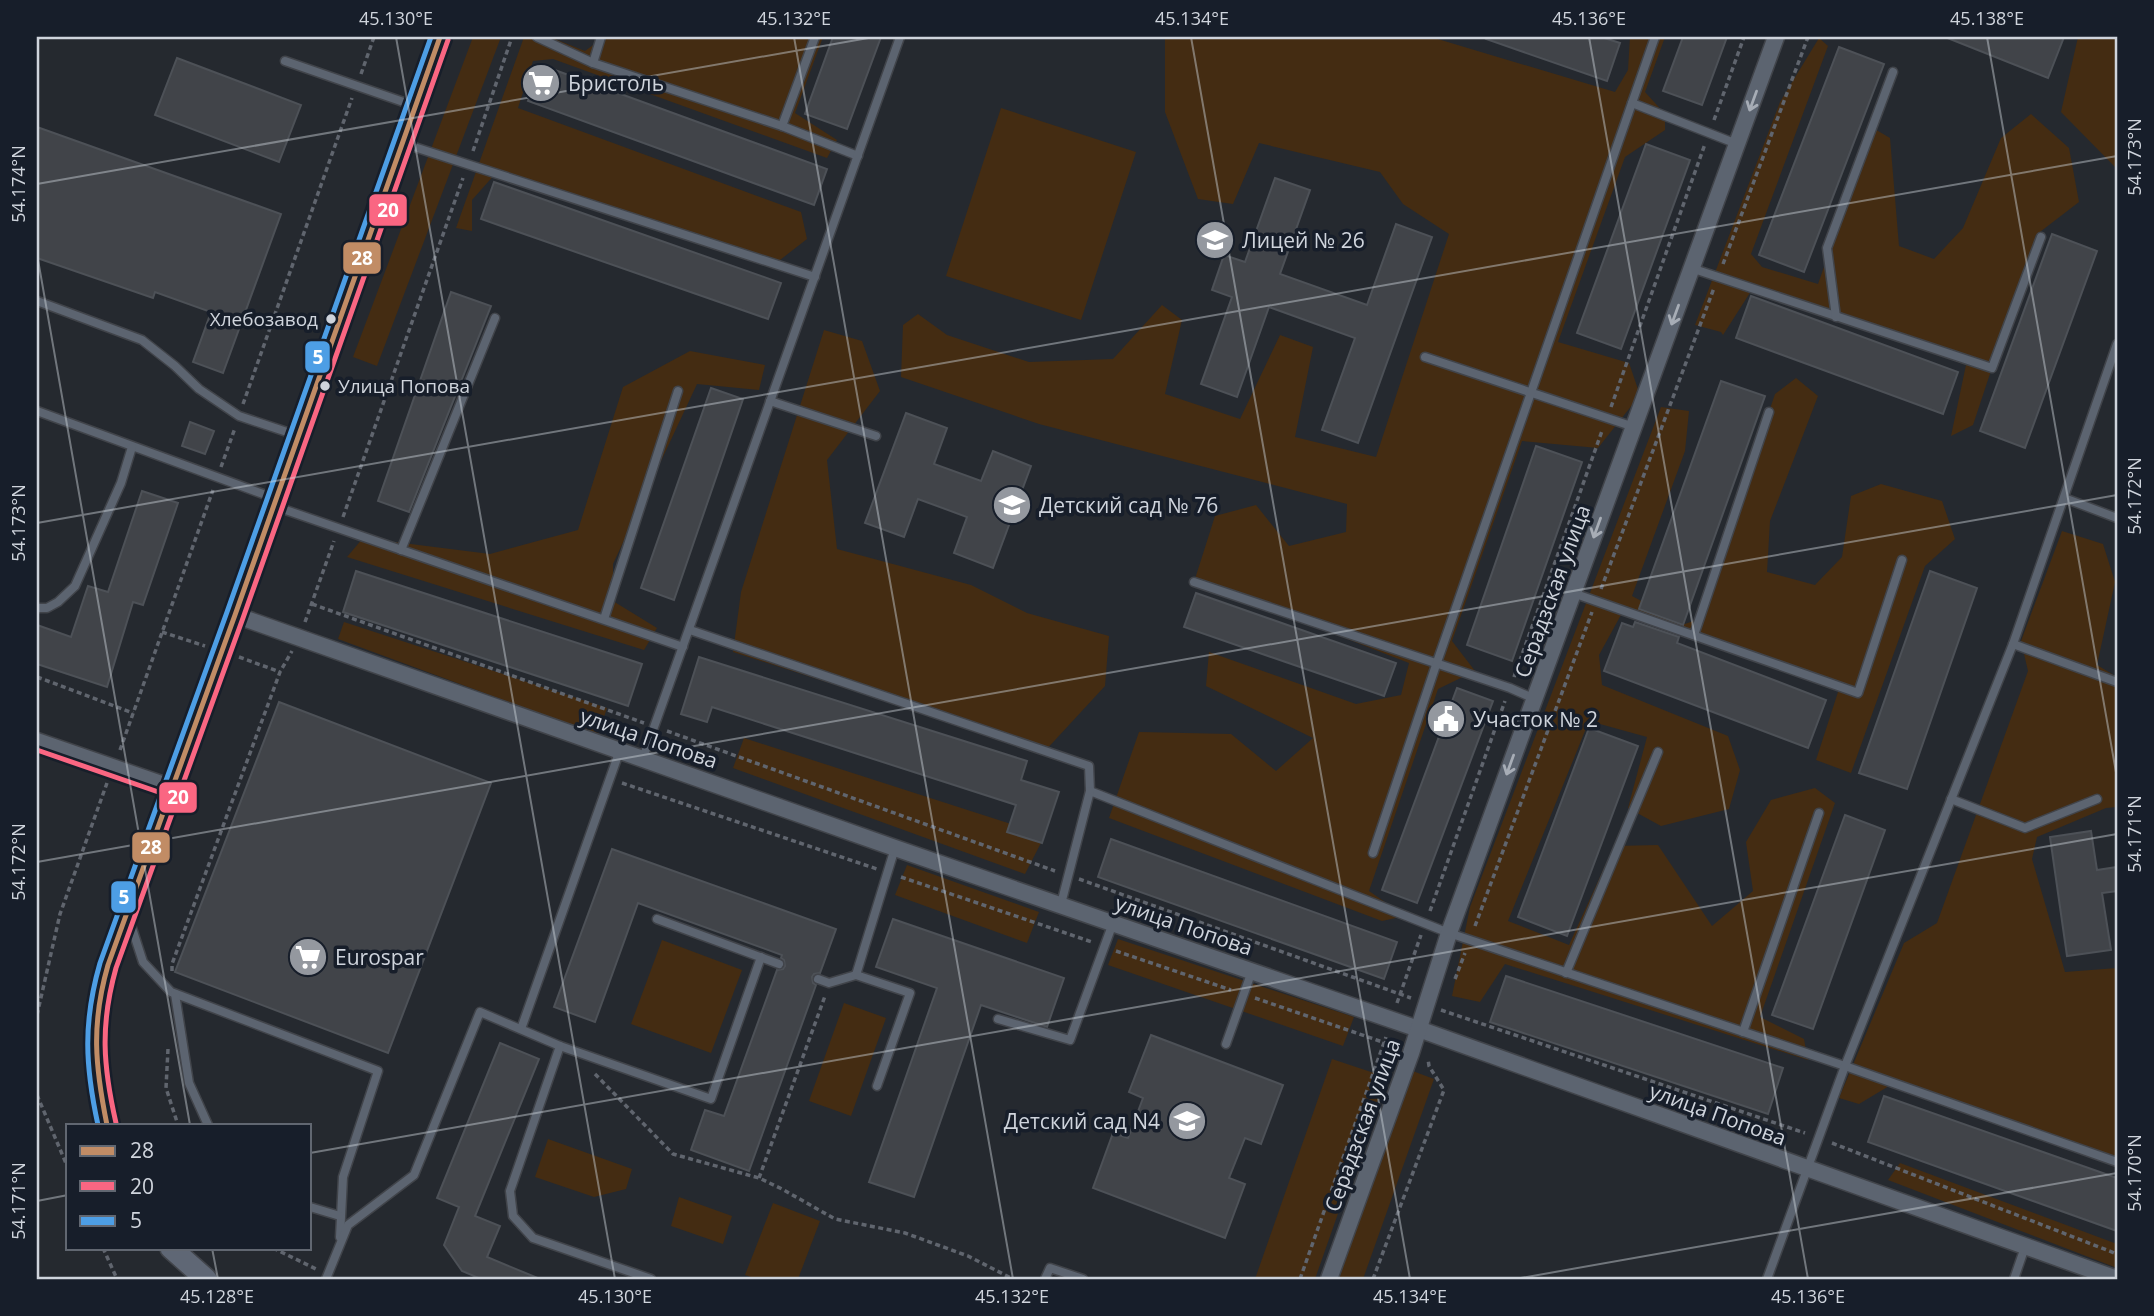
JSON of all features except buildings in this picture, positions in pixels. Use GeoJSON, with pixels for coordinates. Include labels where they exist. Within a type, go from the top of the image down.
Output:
{"type":"FeatureCollection","features":[{"type":"Feature","properties":{"kind":"main road"},"geometry":{"type":"LineString","coordinates":[[107,1124],[96,1054],[97,1011],[108,965],[440,37]]}},
{"type":"Feature","properties":{"kind":"main road"},"geometry":{"type":"LineString","coordinates":[[173,1250],[206,1279]]}},
{"type":"Feature","properties":{"kind":"street","name":"Серадзская улица"},"geometry":{"type":"LineString","coordinates":[[1328,1279],[1419,1030],[1449,933],[1776,37]]}},
{"type":"Feature","properties":{"kind":"street","name":"улица Попова"},"geometry":{"type":"LineString","coordinates":[[235,615],[1391,1020],[2116,1279]]}},
{"type":"Feature","properties":{"kind":"street"},"geometry":{"type":"LineString","coordinates":[[37,741],[173,788]]}},
{"type":"Feature","properties":{"kind":"lane"},"geometry":{"type":"LineString","coordinates":[[537,37],[593,63],[782,126],[858,156]]}},
{"type":"Feature","properties":{"kind":"lane"},"geometry":{"type":"LineString","coordinates":[[593,63],[601,37]]}},
{"type":"Feature","properties":{"kind":"lane"},"geometry":{"type":"LineString","coordinates":[[782,126],[815,37]]}},
{"type":"Feature","properties":{"kind":"lane"},"geometry":{"type":"LineString","coordinates":[[643,758],[900,37]]}},
{"type":"Feature","properties":{"kind":"lane"},"geometry":{"type":"LineString","coordinates":[[1373,853],[1655,37]]}},
{"type":"Feature","properties":{"kind":"lane"},"geometry":{"type":"LineString","coordinates":[[285,61],[415,106]]}},
{"type":"Feature","properties":{"kind":"lane"},"geometry":{"type":"LineString","coordinates":[[1836,317],[1827,248],[1893,72]]}},
{"type":"Feature","properties":{"kind":"lane"},"geometry":{"type":"LineString","coordinates":[[1632,103],[1737,144]]}},
{"type":"Feature","properties":{"kind":"lane"},"geometry":{"type":"LineString","coordinates":[[402,143],[815,277]]}},
{"type":"Feature","properties":{"kind":"lane"},"geometry":{"type":"LineString","coordinates":[[1691,268],[1992,368],[2041,237]]}},
{"type":"Feature","properties":{"kind":"lane"},"geometry":{"type":"LineString","coordinates":[[37,301],[142,340],[176,366],[199,389],[239,416],[299,436]]}},
{"type":"Feature","properties":{"kind":"lane"},"geometry":{"type":"LineString","coordinates":[[401,550],[495,318]]}},
{"type":"Feature","properties":{"kind":"lane"},"geometry":{"type":"LineString","coordinates":[[1767,1279],[1845,1066],[2013,644],[2117,344]]}},
{"type":"Feature","properties":{"kind":"lane"},"geometry":{"type":"LineString","coordinates":[[1425,357],[1634,427]]}},
{"type":"Feature","properties":{"kind":"lane"},"geometry":{"type":"LineString","coordinates":[[604,620],[678,390]]}},
{"type":"Feature","properties":{"kind":"lane"},"geometry":{"type":"LineString","coordinates":[[770,401],[876,436]]}},
{"type":"Feature","properties":{"kind":"lane"},"geometry":{"type":"LineString","coordinates":[[37,411],[339,528],[683,647]]}},
{"type":"Feature","properties":{"kind":"lane"},"geometry":{"type":"LineString","coordinates":[[1694,635],[1769,412]]}},
{"type":"Feature","properties":{"kind":"lane"},"geometry":{"type":"LineString","coordinates":[[37,608],[47,608],[58,602],[75,586],[121,483],[132,447]]}},
{"type":"Feature","properties":{"kind":"lane"},"geometry":{"type":"LineString","coordinates":[[2064,498],[2117,517]]}},
{"type":"Feature","properties":{"kind":"lane"},"geometry":{"type":"LineString","coordinates":[[1573,593],[1858,694],[1902,560]]}},
{"type":"Feature","properties":{"kind":"lane"},"geometry":{"type":"LineString","coordinates":[[1194,582],[1510,688],[1535,699]]}},
{"type":"Feature","properties":{"kind":"lane"},"geometry":{"type":"LineString","coordinates":[[690,630],[1089,766],[1090,791],[1061,904]]}},
{"type":"Feature","properties":{"kind":"lane"},"geometry":{"type":"LineString","coordinates":[[2013,644],[2117,682]]}},
{"type":"Feature","properties":{"kind":"lane"},"geometry":{"type":"LineString","coordinates":[[522,1030],[620,750]]}},
{"type":"Feature","properties":{"kind":"lane"},"geometry":{"type":"LineString","coordinates":[[1566,973],[1658,751]]}},
{"type":"Feature","properties":{"kind":"lane"},"geometry":{"type":"LineString","coordinates":[[1090,791],[1449,933],[1845,1066],[2117,1162]]}},
{"type":"Feature","properties":{"kind":"lane"},"geometry":{"type":"LineString","coordinates":[[1951,799],[2025,828],[2096,799]]}},
{"type":"Feature","properties":{"kind":"lane"},"geometry":{"type":"LineString","coordinates":[[1743,1032],[1819,813]]}},
{"type":"Feature","properties":{"kind":"lane"},"geometry":{"type":"LineString","coordinates":[[856,975],[895,848]]}},
{"type":"Feature","properties":{"kind":"lane"},"geometry":{"type":"LineString","coordinates":[[127,913],[143,962],[173,993],[378,1071],[343,1177],[341,1244]]}},
{"type":"Feature","properties":{"kind":"lane"},"geometry":{"type":"LineString","coordinates":[[657,919],[779,964]]}},
{"type":"Feature","properties":{"kind":"lane"},"geometry":{"type":"LineString","coordinates":[[998,1019],[1070,1040],[1113,922]]}},
{"type":"Feature","properties":{"kind":"lane"},"geometry":{"type":"LineString","coordinates":[[327,1277],[348,1225],[414,1174],[480,1012],[561,1046],[711,1099],[761,957]]}},
{"type":"Feature","properties":{"kind":"lane"},"geometry":{"type":"LineString","coordinates":[[1226,1044],[1252,971]]}},
{"type":"Feature","properties":{"kind":"lane"},"geometry":{"type":"LineString","coordinates":[[818,979],[829,983],[856,975],[909,993],[877,1086]]}},
{"type":"Feature","properties":{"kind":"lane"},"geometry":{"type":"LineString","coordinates":[[173,993],[189,1083],[208,1124]]}},
{"type":"Feature","properties":{"kind":"lane"},"geometry":{"type":"LineString","coordinates":[[561,1046],[510,1192],[513,1216],[533,1238],[651,1279]]}},
{"type":"Feature","properties":{"kind":"lane"},"geometry":{"type":"LineString","coordinates":[[312,1208],[340,1216]]}},
{"type":"Feature","properties":{"kind":"lane"},"geometry":{"type":"LineString","coordinates":[[2014,1279],[2025,1247]]}},
{"type":"Feature","properties":{"kind":"lane"},"geometry":{"type":"LineString","coordinates":[[1045,1279],[1050,1268],[1083,1279]]}},
{"type":"Feature","properties":{"kind":"path"},"geometry":{"type":"LineString","coordinates":[[37,1015],[60,914],[374,37]]}},
{"type":"Feature","properties":{"kind":"path"},"geometry":{"type":"LineString","coordinates":[[173,993],[172,964],[280,672],[300,638],[512,37]]}},
{"type":"Feature","properties":{"kind":"path"},"geometry":{"type":"LineString","coordinates":[[1300,1279],[1744,37]]}},
{"type":"Feature","properties":{"kind":"path"},"geometry":{"type":"LineString","coordinates":[[1452,987],[1808,37]]}},
{"type":"Feature","properties":{"kind":"path"},"geometry":{"type":"LineString","coordinates":[[312,604],[1427,1005],[1819,1138],[2117,1254]]}},
{"type":"Feature","properties":{"kind":"path"},"geometry":{"type":"LineString","coordinates":[[37,677],[132,713]]}},
{"type":"Feature","properties":{"kind":"path"},"geometry":{"type":"LineString","coordinates":[[610,778],[1384,1042]]}},
{"type":"Feature","properties":{"kind":"path"},"geometry":{"type":"LineString","coordinates":[[759,1178],[829,983]]}},
{"type":"Feature","properties":{"kind":"path"},"geometry":{"type":"LineString","coordinates":[[1373,1279],[1444,1090],[1429,1066],[1428,1059],[1436,1036]]}},
{"type":"Feature","properties":{"kind":"path"},"geometry":{"type":"LineString","coordinates":[[168,1047],[166,1088],[178,1124]]}},
{"type":"Feature","properties":{"kind":"path"},"geometry":{"type":"LineString","coordinates":[[571,1049],[673,1154],[759,1178],[835,1219],[905,1233],[968,1256],[1013,1279]]}},
{"type":"Feature","properties":{"kind":"path"},"geometry":{"type":"LineString","coordinates":[[37,1096],[66,1163]]}},
{"type":"Feature","properties":{"kind":"path"},"geometry":{"type":"LineString","coordinates":[[104,1250],[115,1279]]}},
{"type":"Feature","properties":{"kind":"path"},"geometry":{"type":"LineString","coordinates":[[277,1250],[327,1277]]}},
{"type":"Feature","properties":{"kind":"shaded area"},"geometry":{"type":"Polygon","coordinates":[[[473,37],[501,37],[377,366],[353,357],[473,37]]]}},
{"type":"Feature","properties":{"kind":"shaded area"},"geometry":{"type":"Polygon","coordinates":[[[524,37],[550,37],[585,51],[604,37],[823,37],[795,113],[837,140],[827,158],[553,59],[533,61],[518,108],[801,212],[807,239],[771,267],[496,173],[472,200],[472,231],[456,228],[524,37]]]}},
{"type":"Feature","properties":{"kind":"shaded area"},"geometry":{"type":"Polygon","coordinates":[[[1165,37],[1431,37],[1615,92],[1628,70],[1630,37],[1665,37],[1645,92],[1665,114],[1665,130],[1625,157],[1558,342],[1629,363],[1640,395],[1598,448],[1522,441],[1452,641],[1475,671],[1438,689],[1369,891],[1405,916],[1382,921],[1109,818],[1139,732],[1231,734],[1276,771],[1313,738],[1206,686],[1209,652],[1356,704],[1401,695],[1409,663],[1203,583],[1194,582],[1215,516],[1256,505],[1289,546],[1346,532],[1347,504],[1039,424],[901,377],[903,325],[918,314],[947,335],[1029,362],[1113,359],[1162,305],[1182,320],[1165,394],[1240,419],[1280,335],[1313,347],[1295,437],[1376,457],[1449,234],[1403,204],[1380,172],[1259,143],[1233,204],[1198,199],[1165,112],[1165,37]]]}},
{"type":"Feature","properties":{"kind":"shaded area"},"geometry":{"type":"Polygon","coordinates":[[[2078,37],[2117,37],[2117,169],[2061,112],[2078,37]]]}},
{"type":"Feature","properties":{"kind":"shaded area"},"geometry":{"type":"Polygon","coordinates":[[[1819,38],[1828,46],[1751,254],[1762,267],[1818,284],[1873,128],[1890,138],[1899,246],[1934,259],[1963,228],[2001,138],[2031,114],[2069,148],[2079,202],[2036,235],[1973,425],[1951,436],[1966,365],[1753,288],[1723,335],[1721,332],[1695,325],[1780,102],[1819,38]]]}},
{"type":"Feature","properties":{"kind":"shaded area"},"geometry":{"type":"Polygon","coordinates":[[[1001,108],[1136,152],[1081,320],[946,276],[1001,108]]]}},
{"type":"Feature","properties":{"kind":"shaded area"},"geometry":{"type":"Polygon","coordinates":[[[824,330],[862,341],[880,391],[827,460],[837,549],[971,585],[1027,613],[1109,636],[1105,686],[1044,752],[733,652],[741,592],[824,330]]]}},
{"type":"Feature","properties":{"kind":"shaded area"},"geometry":{"type":"Polygon","coordinates":[[[690,351],[765,365],[759,390],[697,384],[613,564],[613,601],[657,628],[644,650],[347,557],[363,538],[490,554],[578,530],[623,387],[690,351]]]}},
{"type":"Feature","properties":{"kind":"shaded area"},"geometry":{"type":"Polygon","coordinates":[[[1796,378],[1818,396],[1770,521],[1767,572],[1815,585],[1842,557],[1851,496],[1881,484],[1942,501],[1955,539],[1925,566],[1851,773],[1816,760],[1839,689],[1622,613],[1599,655],[1602,685],[1728,736],[1740,770],[1729,809],[1661,826],[1628,808],[1647,737],[1589,721],[1508,921],[1569,945],[1614,846],[1658,845],[1712,926],[1753,891],[1746,842],[1771,800],[1815,788],[1835,803],[1760,1017],[1804,1039],[1808,1060],[1505,964],[1480,1002],[1452,996],[1470,907],[1661,407],[1689,411],[1685,451],[1632,596],[1685,624],[1699,619],[1775,394],[1796,378]]]}},
{"type":"Feature","properties":{"kind":"shaded area"},"geometry":{"type":"Polygon","coordinates":[[[2062,531],[2103,544],[2115,582],[2097,665],[2117,677],[2117,807],[2106,808],[2037,837],[2032,859],[2065,972],[2117,968],[2117,1158],[1899,1080],[1859,1104],[1839,1098],[1904,943],[1937,923],[2028,671],[2021,641],[2062,531]]]}},
{"type":"Feature","properties":{"kind":"shaded area"},"geometry":{"type":"Polygon","coordinates":[[[344,622],[607,708],[598,735],[338,639],[344,622]]]}},
{"type":"Feature","properties":{"kind":"shaded area"},"geometry":{"type":"Polygon","coordinates":[[[744,738],[1045,835],[1025,874],[733,768],[744,738]]]}},
{"type":"Feature","properties":{"kind":"shaded area"},"geometry":{"type":"Polygon","coordinates":[[[907,865],[1039,912],[1027,943],[895,895],[907,865]]]}},
{"type":"Feature","properties":{"kind":"shaded area"},"geometry":{"type":"Polygon","coordinates":[[[1118,939],[1354,1017],[1343,1046],[1108,965],[1118,939]]]}},
{"type":"Feature","properties":{"kind":"shaded area"},"geometry":{"type":"Polygon","coordinates":[[[662,940],[742,970],[711,1053],[631,1024],[662,940]]]}},
{"type":"Feature","properties":{"kind":"shaded area"},"geometry":{"type":"Polygon","coordinates":[[[844,1003],[886,1018],[851,1116],[809,1101],[844,1003]]]}},
{"type":"Feature","properties":{"kind":"shaded area"},"geometry":{"type":"Polygon","coordinates":[[[1332,1059],[1386,1077],[1315,1279],[1255,1279],[1332,1059]]]}},
{"type":"Feature","properties":{"kind":"shaded area"},"geometry":{"type":"Polygon","coordinates":[[[1410,1070],[1434,1079],[1363,1279],[1339,1279],[1410,1070]]]}},
{"type":"Feature","properties":{"kind":"shaded area"},"geometry":{"type":"Polygon","coordinates":[[[548,1139],[632,1169],[626,1189],[594,1197],[535,1177],[548,1139]]]}},
{"type":"Feature","properties":{"kind":"shaded area"},"geometry":{"type":"Polygon","coordinates":[[[1900,1163],[2117,1244],[2117,1268],[1888,1180],[1900,1163]]]}},
{"type":"Feature","properties":{"kind":"shaded area"},"geometry":{"type":"Polygon","coordinates":[[[679,1197],[732,1216],[723,1244],[671,1226],[679,1197]]]}},
{"type":"Feature","properties":{"kind":"shaded area"},"geometry":{"type":"Polygon","coordinates":[[[773,1203],[820,1221],[798,1279],[757,1279],[745,1275],[773,1203]]]}},
{"type":"Feature","properties":{"kind":"transit line","name":"5"},"geometry":{"type":"LineString","coordinates":[[98,1124],[88,1063],[88,1024],[100,963],[431,37]]}},
{"type":"Feature","properties":{"kind":"transit line","name":"28"},"geometry":{"type":"LineString","coordinates":[[107,1124],[98,1064],[97,1026],[108,965],[440,37]]}},
{"type":"Feature","properties":{"kind":"transit line","name":"20"},"geometry":{"type":"LineString","coordinates":[[116,1123],[108,1083],[105,1045],[107,1008],[116,968],[448,40]]}},
{"type":"Feature","properties":{"kind":"transit line","name":"20"},"geometry":{"type":"LineString","coordinates":[[37,750],[170,796]]}},
{"type":"Feature","properties":{"kind":"place","name":"Бристоль"},"geometry":{"type":"Point","coordinates":[541,83]}},
{"type":"Feature","properties":{"kind":"place","name":"Лицей № 26"},"geometry":{"type":"Point","coordinates":[1215,240]}},
{"type":"Feature","properties":{"kind":"place","name":"Хлебозавод"},"geometry":{"type":"Point","coordinates":[331,319]}},
{"type":"Feature","properties":{"kind":"place","name":"Улица Попова"},"geometry":{"type":"Point","coordinates":[325,386]}},
{"type":"Feature","properties":{"kind":"place","name":"Детский сад № 76"},"geometry":{"type":"Point","coordinates":[1012,505]}},
{"type":"Feature","properties":{"kind":"place","name":"Участок № 2"},"geometry":{"type":"Point","coordinates":[1446,719]}},
{"type":"Feature","properties":{"kind":"place","name":"Eurospar"},"geometry":{"type":"Point","coordinates":[308,957]}},
{"type":"Feature","properties":{"kind":"place","name":"Детский сад N4"},"geometry":{"type":"Point","coordinates":[1187,1121]}}]}
